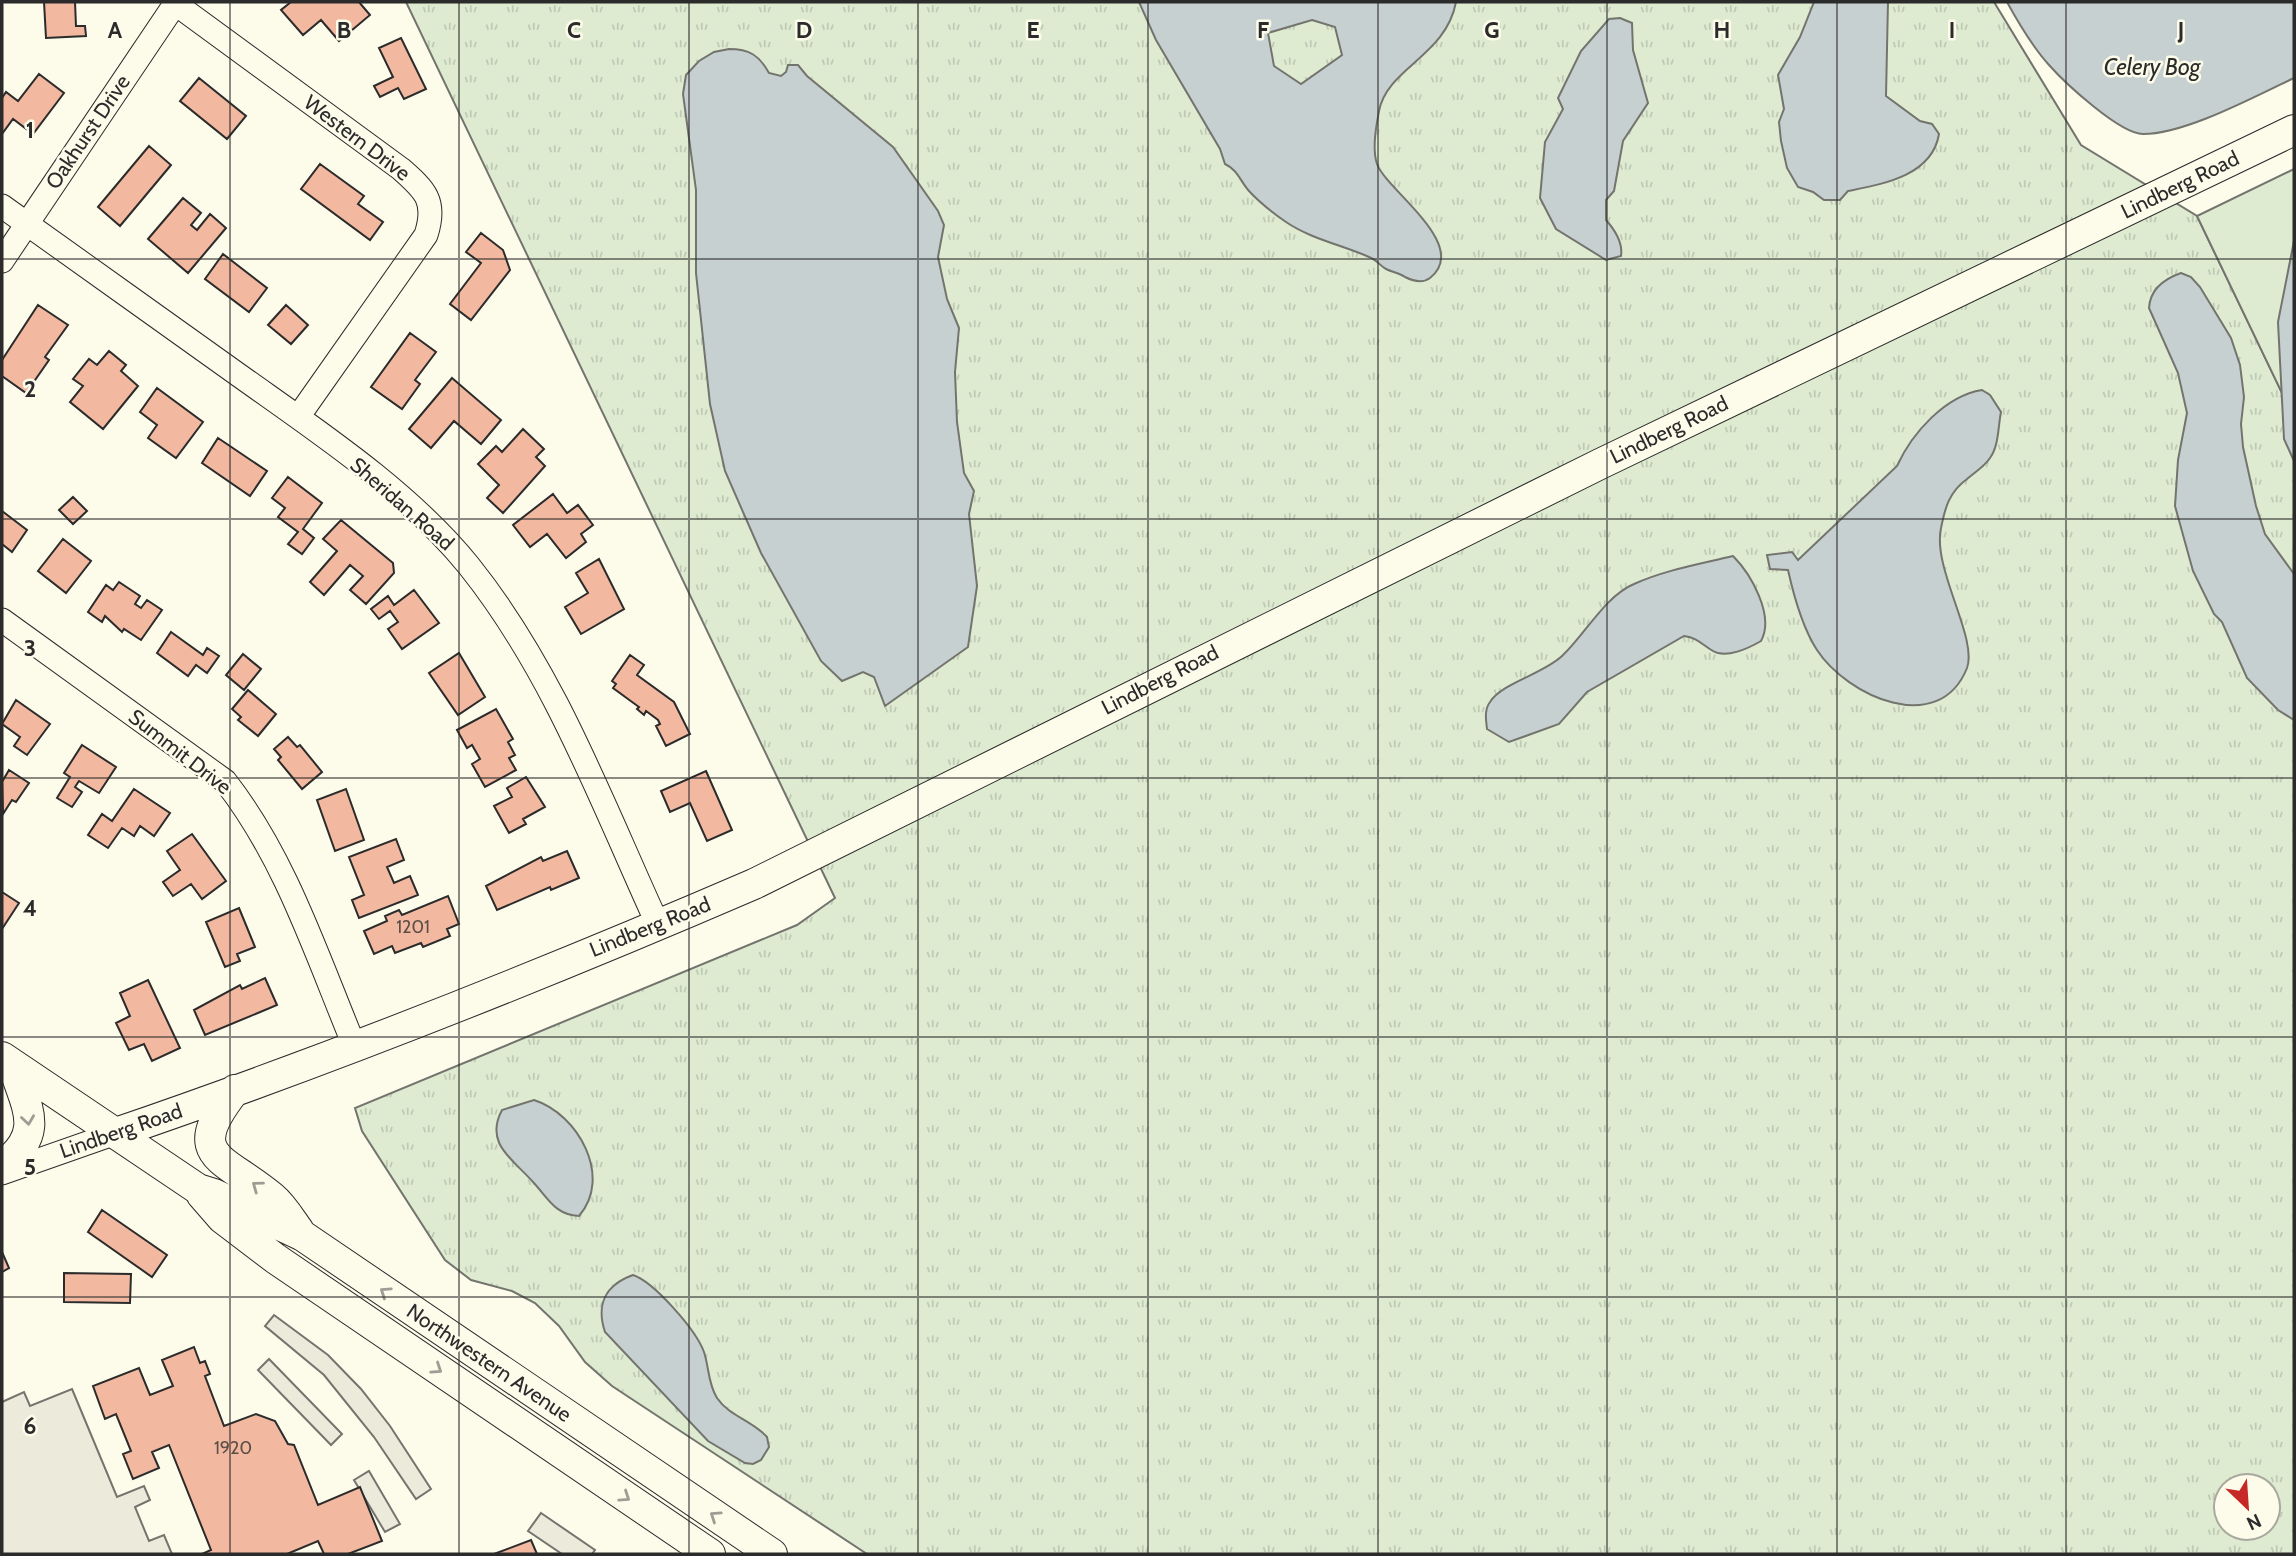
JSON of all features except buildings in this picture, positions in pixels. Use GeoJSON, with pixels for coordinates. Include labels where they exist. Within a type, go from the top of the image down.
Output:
{"type":"FeatureCollection","features":[{"type":"Feature","properties":{"kind":"main road","name":"Lindberg Road"},"geometry":{"type":"LineString","coordinates":[[116,1133],[354,1045],[658,925],[754,884],[933,797],[1217,651],[2294,130]]}},
{"type":"Feature","properties":{"kind":"main road"},"geometry":{"type":"LineString","coordinates":[[2,1166],[19,1153],[28,1140],[30,1129],[7,1061]]}},
{"type":"Feature","properties":{"kind":"main road","name":"Northwestern Avenue"},"geometry":{"type":"LineString","coordinates":[[7,1061],[198,1189],[222,1218],[276,1259],[710,1554]]}},
{"type":"Feature","properties":{"kind":"main road"},"geometry":{"type":"LineString","coordinates":[[235,1090],[210,1128],[213,1152],[274,1198],[303,1236]]}},
{"type":"Feature","properties":{"kind":"main road","name":"Northwestern Avenue"},"geometry":{"type":"LineString","coordinates":[[198,1189],[303,1236],[767,1553]]}},
{"type":"Feature","properties":{"kind":"street","name":"Oakhurst Drive"},"geometry":{"type":"LineString","coordinates":[[2,261],[174,3]]}},
{"type":"Feature","properties":{"kind":"street","name":"Western Drive"},"geometry":{"type":"LineString","coordinates":[[174,3],[401,169],[422,187],[430,202],[431,220],[426,235],[299,417]]}},
{"type":"Feature","properties":{"kind":"street","name":"Sheridan Road"},"geometry":{"type":"LineString","coordinates":[[2,206],[299,417],[427,520],[471,569],[519,638],[562,715],[658,925]]}},
{"type":"Feature","properties":{"kind":"street","name":"Summit Drive"},"geometry":{"type":"LineString","coordinates":[[2,620],[225,781],[247,809],[270,849],[354,1045]]}},
{"type":"Feature","properties":{"kind":"street","name":"Lindberg Road"},"geometry":{"type":"LineString","coordinates":[[2,1172],[116,1133]]}},
{"type":"Feature","properties":{"kind":"green space"},"geometry":{"type":"Polygon","coordinates":[[[406,2],[1994,2],[2081,145],[2197,216],[2294,418],[2294,1554],[867,1554],[612,1386],[585,1362],[559,1326],[535,1303],[512,1291],[471,1280],[445,1260],[362,1131],[355,1108],[797,925],[835,898],[406,2]]]}},
{"type":"Feature","properties":{"kind":"green space"},"geometry":{"type":"Polygon","coordinates":[[[2294,169],[2294,418],[2197,216],[2294,169]]]}},
{"type":"Feature","properties":{"kind":"shaded area"},"geometry":{"type":"Polygon","coordinates":[[[274,1315],[328,1355],[361,1389],[390,1426],[431,1489],[416,1499],[374,1437],[324,1375],[265,1326],[274,1315]]]}},
{"type":"Feature","properties":{"kind":"shaded area"},"geometry":{"type":"Polygon","coordinates":[[[269,1359],[342,1434],[331,1445],[258,1370],[269,1359]]]}},
{"type":"Feature","properties":{"kind":"shaded area"},"geometry":{"type":"Polygon","coordinates":[[[72,1389],[117,1497],[144,1486],[150,1500],[135,1507],[149,1541],[164,1535],[172,1554],[2,1554],[2,1402],[24,1392],[30,1406],[72,1389]]]}},
{"type":"Feature","properties":{"kind":"shaded area"},"geometry":{"type":"Polygon","coordinates":[[[369,1471],[400,1524],[385,1532],[354,1480],[369,1471]]]}},
{"type":"Feature","properties":{"kind":"shaded area"},"geometry":{"type":"Polygon","coordinates":[[[541,1513],[595,1550],[592,1554],[562,1554],[528,1531],[541,1513]]]}},
{"type":"Feature","properties":{"kind":"water"},"geometry":{"type":"Polygon","coordinates":[[[1139,2],[1456,2],[1441,36],[1393,83],[1384,96],[1375,138],[1377,164],[1423,219],[1440,250],[1440,265],[1430,278],[1414,281],[1388,270],[1371,258],[1296,228],[1262,204],[1233,169],[1225,164],[1220,149],[1156,40],[1139,2]],[[1312,20],[1268,33],[1274,66],[1301,84],[1342,55],[1335,27],[1312,20]]]}},
{"type":"Feature","properties":{"kind":"water"},"geometry":{"type":"Polygon","coordinates":[[[1814,2],[1888,2],[1886,96],[1920,121],[1932,124],[1939,134],[1935,148],[1927,160],[1916,169],[1890,181],[1848,191],[1840,200],[1824,200],[1813,192],[1798,187],[1787,168],[1781,141],[1779,122],[1784,109],[1778,75],[1800,37],[1814,2]]]}},
{"type":"Feature","properties":{"kind":"water","name":"Celery Bog"},"geometry":{"type":"Polygon","coordinates":[[[2007,2],[2294,2],[2294,78],[2220,113],[2179,128],[2143,134],[2133,132],[2107,117],[2057,73],[2031,43],[2007,2]]]}},
{"type":"Feature","properties":{"kind":"water"},"geometry":{"type":"Polygon","coordinates":[[[1620,18],[1632,23],[1633,50],[1648,103],[1623,141],[1614,191],[1606,200],[1606,220],[1617,236],[1621,256],[1606,260],[1556,229],[1540,198],[1545,142],[1563,109],[1558,98],[1581,51],[1609,19],[1620,18]]]}},
{"type":"Feature","properties":{"kind":"water"},"geometry":{"type":"Polygon","coordinates":[[[729,49],[753,54],[769,73],[781,76],[788,65],[798,65],[807,76],[893,147],[938,211],[944,225],[938,257],[947,299],[959,328],[955,372],[957,422],[964,473],[974,491],[969,514],[977,586],[968,647],[885,706],[874,677],[863,672],[842,681],[821,661],[761,553],[725,471],[710,404],[696,273],[696,190],[683,94],[686,75],[699,61],[714,52],[729,49]]]}},
{"type":"Feature","properties":{"kind":"water"},"geometry":{"type":"Polygon","coordinates":[[[2294,241],[2294,461],[2284,439],[2278,322],[2294,241]]]}},
{"type":"Feature","properties":{"kind":"water"},"geometry":{"type":"Polygon","coordinates":[[[2181,273],[2191,277],[2200,287],[2231,338],[2240,365],[2244,397],[2241,424],[2243,447],[2256,506],[2265,534],[2294,574],[2294,720],[2278,710],[2247,678],[2222,622],[2214,614],[2193,571],[2175,506],[2178,460],[2187,413],[2178,373],[2149,308],[2155,290],[2169,278],[2181,273]]]}},
{"type":"Feature","properties":{"kind":"water"},"geometry":{"type":"Polygon","coordinates":[[[1982,390],[1990,395],[2001,412],[1995,448],[1985,464],[1952,495],[1946,507],[1940,544],[1948,582],[1966,639],[1969,655],[1967,668],[1954,689],[1936,701],[1915,705],[1893,702],[1870,694],[1831,667],[1807,632],[1788,570],[1770,569],[1767,555],[1792,552],[1798,560],[1897,466],[1911,441],[1931,418],[1955,400],[1982,390]]]}},
{"type":"Feature","properties":{"kind":"water"},"geometry":{"type":"Polygon","coordinates":[[[1733,556],[1747,573],[1763,608],[1765,631],[1761,641],[1724,654],[1684,636],[1587,692],[1559,724],[1509,742],[1487,729],[1487,708],[1496,695],[1562,656],[1604,607],[1623,590],[1658,575],[1733,556]]]}},
{"type":"Feature","properties":{"kind":"water"},"geometry":{"type":"Polygon","coordinates":[[[534,1100],[550,1107],[564,1119],[577,1133],[586,1149],[592,1183],[589,1200],[579,1216],[564,1213],[553,1205],[503,1150],[499,1142],[496,1132],[502,1110],[534,1100]]]}},
{"type":"Feature","properties":{"kind":"water"},"geometry":{"type":"Polygon","coordinates":[[[633,1275],[663,1297],[700,1343],[717,1398],[734,1414],[767,1437],[769,1447],[761,1460],[753,1464],[745,1463],[708,1441],[605,1332],[602,1313],[605,1297],[616,1284],[633,1275]]]}}]}
